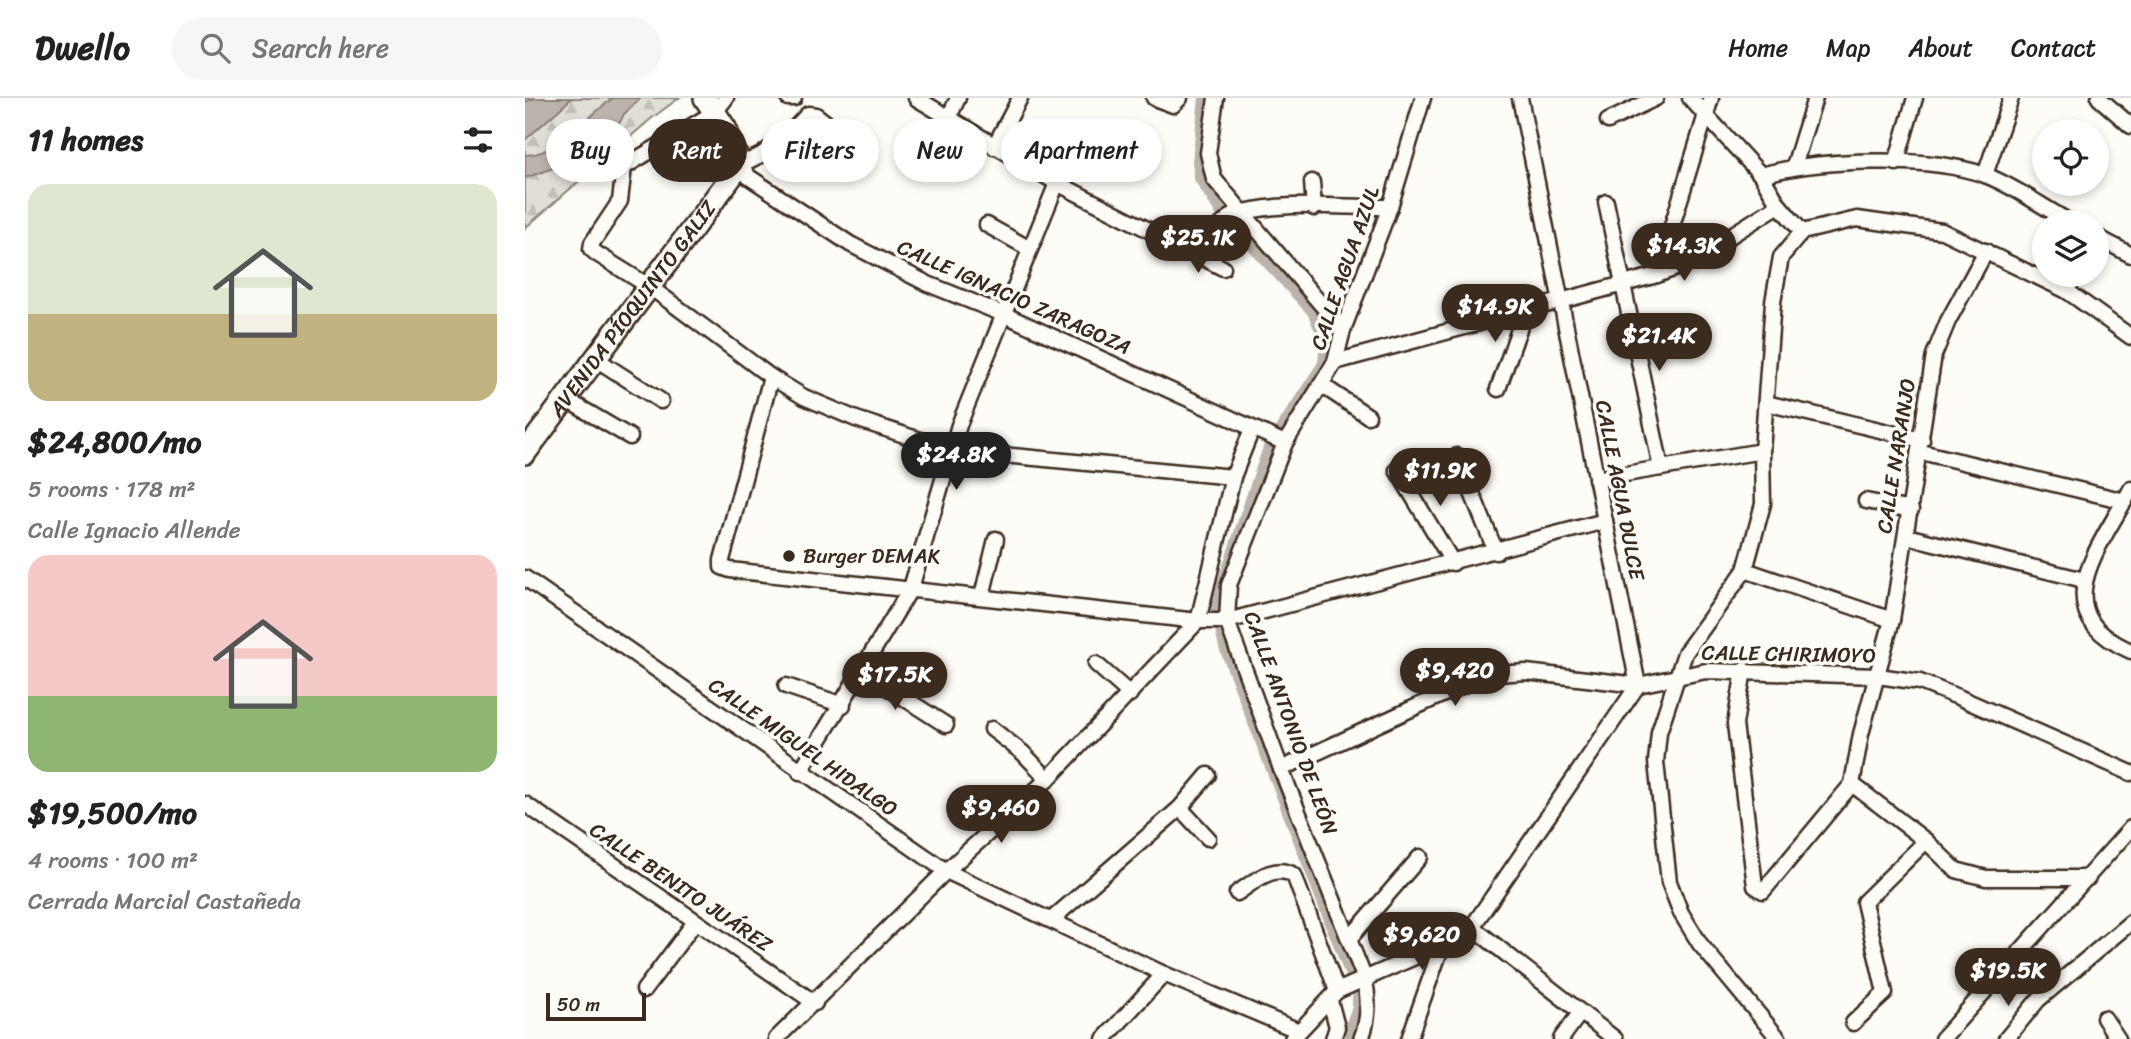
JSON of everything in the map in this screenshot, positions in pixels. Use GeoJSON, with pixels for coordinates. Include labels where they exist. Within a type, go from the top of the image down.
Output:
{"type":"FeatureCollection","features":[{"type":"Feature","properties":{"kind":"street"},"geometry":{"type":"LineString","coordinates":[[788,98],[794,98]]}},
{"type":"Feature","properties":{"kind":"street"},"geometry":{"type":"LineString","coordinates":[[916,98],[948,119],[958,98]]}},
{"type":"Feature","properties":{"kind":"street"},"geometry":{"type":"LineString","coordinates":[[993,147],[1020,98]]}},
{"type":"Feature","properties":{"kind":"street"},"geometry":{"type":"LineString","coordinates":[[1154,98],[1177,102]]}},
{"type":"Feature","properties":{"kind":"street"},"geometry":{"type":"LineString","coordinates":[[1216,98],[1210,128],[1209,166],[1214,179],[1238,214],[1343,330]]}},
{"type":"Feature","properties":{"kind":"street","name":"CALLE AGUA AZUL"},"geometry":{"type":"LineString","coordinates":[[1281,441],[1323,386],[1335,362],[1343,330],[1390,207],[1423,98]]}},
{"type":"Feature","properties":{"kind":"street","name":"CALLE AGUA DULCE"},"geometry":{"type":"LineString","coordinates":[[1520,98],[1637,685]]}},
{"type":"Feature","properties":{"kind":"street"},"geometry":{"type":"LineString","coordinates":[[1608,121],[1656,98]]}},
{"type":"Feature","properties":{"kind":"street"},"geometry":{"type":"LineString","coordinates":[[1690,98],[1761,175],[1779,205],[1802,232]]}},
{"type":"Feature","properties":{"kind":"street"},"geometry":{"type":"LineString","coordinates":[[1657,275],[1711,98]]}},
{"type":"Feature","properties":{"kind":"street"},"geometry":{"type":"LineString","coordinates":[[1794,166],[1815,98]]}},
{"type":"Feature","properties":{"kind":"street"},"geometry":{"type":"LineString","coordinates":[[1896,163],[1915,98]]}},
{"type":"Feature","properties":{"kind":"street"},"geometry":{"type":"LineString","coordinates":[[1985,175],[2011,98]]}},
{"type":"Feature","properties":{"kind":"street"},"geometry":{"type":"LineString","coordinates":[[2099,98],[2131,126]]}},
{"type":"Feature","properties":{"kind":"street"},"geometry":{"type":"LineString","coordinates":[[715,103],[624,167],[620,201],[592,243],[591,249],[597,254],[650,287],[771,377],[804,397],[856,419],[950,450],[1233,477]]}},
{"type":"Feature","properties":{"kind":"street"},"geometry":{"type":"LineString","coordinates":[[803,119],[808,114],[820,119]]}},
{"type":"Feature","properties":{"kind":"street"},"geometry":{"type":"LineString","coordinates":[[987,143],[1057,183],[1223,268]]}},
{"type":"Feature","properties":{"kind":"street"},"geometry":{"type":"LineString","coordinates":[[1761,175],[1794,166],[1896,163],[1934,165],[1985,175],[2048,210]]}},
{"type":"Feature","properties":{"kind":"street","name":"CALLE IGNACIO ZARAGOZA"},"geometry":{"type":"LineString","coordinates":[[747,174],[850,244],[928,284],[1003,314],[1281,441]]}},
{"type":"Feature","properties":{"kind":"street","name":"AVENIDA PÍOQUINTO GALIZ"},"geometry":{"type":"LineString","coordinates":[[525,453],[727,182]]}},
{"type":"Feature","properties":{"kind":"street"},"geometry":{"type":"LineString","coordinates":[[1312,182],[1314,208]]}},
{"type":"Feature","properties":{"kind":"street"},"geometry":{"type":"LineString","coordinates":[[800,772],[843,705],[911,588],[950,450],[1057,183]]}},
{"type":"Feature","properties":{"kind":"street"},"geometry":{"type":"LineString","coordinates":[[1606,202],[1661,468]]}},
{"type":"Feature","properties":{"kind":"street"},"geometry":{"type":"LineString","coordinates":[[1335,362],[1563,303],[1657,275],[1684,265],[1779,205]]}},
{"type":"Feature","properties":{"kind":"street"},"geometry":{"type":"LineString","coordinates":[[1189,251],[1238,214],[1314,208],[1390,207]]}},
{"type":"Feature","properties":{"kind":"street"},"geometry":{"type":"LineString","coordinates":[[1779,1039],[1700,944],[1681,913],[1669,882],[1656,762],[1659,732],[1685,653],[1745,570],[1763,504],[1762,450],[1773,302],[1781,257],[1802,232],[1857,219],[1942,231],[2067,291],[2131,337]]}},
{"type":"Feature","properties":{"kind":"street"},"geometry":{"type":"LineString","coordinates":[[987,225],[1030,249]]}},
{"type":"Feature","properties":{"kind":"street"},"geometry":{"type":"LineString","coordinates":[[2109,243],[2131,255]]}},
{"type":"Feature","properties":{"kind":"street","name":"CALLE NARANJO"},"geometry":{"type":"LineString","coordinates":[[1852,784],[1861,734],[1892,620],[1922,446],[1923,411],[1934,355],[1948,321],[1986,251]]}},
{"type":"Feature","properties":{"kind":"street"},"geometry":{"type":"LineString","coordinates":[[2067,291],[2069,287]]}},
{"type":"Feature","properties":{"kind":"street"},"geometry":{"type":"LineString","coordinates":[[1498,389],[1525,312]]}},
{"type":"Feature","properties":{"kind":"street"},"geometry":{"type":"LineString","coordinates":[[596,359],[661,401]]}},
{"type":"Feature","properties":{"kind":"street"},"geometry":{"type":"LineString","coordinates":[[771,377],[722,567],[1212,621],[1453,564],[1605,521]]}},
{"type":"Feature","properties":{"kind":"street"},"geometry":{"type":"LineString","coordinates":[[1323,386],[1368,416]]}},
{"type":"Feature","properties":{"kind":"street"},"geometry":{"type":"LineString","coordinates":[[567,400],[630,437]]}},
{"type":"Feature","properties":{"kind":"street"},"geometry":{"type":"LineString","coordinates":[[1766,402],[1922,446],[2128,495],[2084,580],[2082,603],[2096,630],[2131,651]]}},
{"type":"Feature","properties":{"kind":"street"},"geometry":{"type":"LineString","coordinates":[[776,1039],[946,871],[1048,779],[1130,694],[1212,621],[1233,477],[1255,431]]}},
{"type":"Feature","properties":{"kind":"street","name":"CALLE ANTONIO DE LEÓN"},"geometry":{"type":"LineString","coordinates":[[1281,441],[1229,585],[1212,621],[1280,769],[1350,938],[1346,988]]}},
{"type":"Feature","properties":{"kind":"street"},"geometry":{"type":"LineString","coordinates":[[1596,479],[1762,450]]}},
{"type":"Feature","properties":{"kind":"street"},"geometry":{"type":"LineString","coordinates":[[1457,456],[1496,552]]}},
{"type":"Feature","properties":{"kind":"street"},"geometry":{"type":"LineString","coordinates":[[1397,470],[1453,564]]}},
{"type":"Feature","properties":{"kind":"street"},"geometry":{"type":"LineString","coordinates":[[1866,501],[1911,510]]}},
{"type":"Feature","properties":{"kind":"street"},"geometry":{"type":"LineString","coordinates":[[1906,536],[2084,580]]}},
{"type":"Feature","properties":{"kind":"street"},"geometry":{"type":"LineString","coordinates":[[982,596],[996,539]]}},
{"type":"Feature","properties":{"kind":"street"},"geometry":{"type":"LineString","coordinates":[[1745,570],[1892,620]]}},
{"type":"Feature","properties":{"kind":"street","name":"CALLE MIGUEL HIDALGO"},"geometry":{"type":"LineString","coordinates":[[525,578],[800,772],[946,871],[1295,1035]]}},
{"type":"Feature","properties":{"kind":"street"},"geometry":{"type":"LineString","coordinates":[[1096,664],[1130,694]]}},
{"type":"Feature","properties":{"kind":"street"},"geometry":{"type":"LineString","coordinates":[[1744,670],[1735,724],[1755,886],[1758,891],[1766,888],[1852,784],[1926,841],[1956,870],[1978,876],[2067,880],[2088,878]]}},
{"type":"Feature","properties":{"kind":"street","name":"CALLE CHIRIMOYO"},"geometry":{"type":"LineString","coordinates":[[1637,685],[1676,676],[1744,670],[1878,676],[1920,682],[2131,773]]}},
{"type":"Feature","properties":{"kind":"street"},"geometry":{"type":"LineString","coordinates":[[862,671],[946,725]]}},
{"type":"Feature","properties":{"kind":"street"},"geometry":{"type":"LineString","coordinates":[[1280,769],[1472,681],[1497,674],[1526,671],[1637,685],[1472,927],[1442,945],[1346,988],[1295,1035]]}},
{"type":"Feature","properties":{"kind":"street"},"geometry":{"type":"LineString","coordinates":[[786,686],[843,705]]}},
{"type":"Feature","properties":{"kind":"street"},"geometry":{"type":"LineString","coordinates":[[992,729],[1023,753],[1048,779]]}},
{"type":"Feature","properties":{"kind":"street"},"geometry":{"type":"LineString","coordinates":[[1051,920],[1180,808],[1208,775]]}},
{"type":"Feature","properties":{"kind":"street","name":"CALLE BENITO JUÁREZ"},"geometry":{"type":"LineString","coordinates":[[525,804],[815,1003]]}},
{"type":"Feature","properties":{"kind":"street"},"geometry":{"type":"LineString","coordinates":[[1180,808],[1208,838]]}},
{"type":"Feature","properties":{"kind":"street"},"geometry":{"type":"LineString","coordinates":[[1942,1039],[2131,828]]}},
{"type":"Feature","properties":{"kind":"street"},"geometry":{"type":"LineString","coordinates":[[1853,1023],[1885,993],[1864,902],[1926,841]]}},
{"type":"Feature","properties":{"kind":"street"},"geometry":{"type":"LineString","coordinates":[[1350,938],[1420,857]]}},
{"type":"Feature","properties":{"kind":"street"},"geometry":{"type":"LineString","coordinates":[[1237,893],[1270,872],[1286,871],[1294,875],[1346,988],[1333,1039]]}},
{"type":"Feature","properties":{"kind":"street"},"geometry":{"type":"LineString","coordinates":[[645,990],[695,922]]}},
{"type":"Feature","properties":{"kind":"street"},"geometry":{"type":"LineString","coordinates":[[2006,1039],[2038,1000],[2131,922]]}},
{"type":"Feature","properties":{"kind":"street"},"geometry":{"type":"LineString","coordinates":[[1472,927],[1615,1039]]}},
{"type":"Feature","properties":{"kind":"street"},"geometry":{"type":"LineString","coordinates":[[1409,1039],[1442,945]]}},
{"type":"Feature","properties":{"kind":"street"},"geometry":{"type":"LineString","coordinates":[[1104,1039],[1164,974]]}},
{"type":"Feature","properties":{"kind":"street"},"geometry":{"type":"LineString","coordinates":[[1346,988],[1368,993],[1365,1030],[1361,1039]]}},
{"type":"Feature","properties":{"kind":"street"},"geometry":{"type":"LineString","coordinates":[[1561,1039],[1580,1013]]}},
{"type":"Feature","properties":{"kind":"street"},"geometry":{"type":"LineString","coordinates":[[2104,1018],[2118,1039]]}},
{"type":"Feature","properties":{"kind":"green space"},"geometry":{"type":"Polygon","coordinates":[[[525,98],[679,98],[648,119],[634,134],[634,119],[546,119],[546,182],[578,182],[525,228],[525,98]]]}},
{"type":"Feature","properties":{"kind":"shaded area"},"geometry":{"type":"Polygon","coordinates":[[[536,98],[572,98],[525,140],[525,102],[536,98]]]}},
{"type":"Feature","properties":{"kind":"shaded area"},"geometry":{"type":"Polygon","coordinates":[[[613,98],[641,98],[622,119],[588,119],[613,98]]]}},
{"type":"Feature","properties":{"kind":"shaded area"},"geometry":{"type":"Polygon","coordinates":[[[546,150],[546,171],[525,178],[525,155],[546,150]]]}},
{"type":"Feature","properties":{"kind":"waterway"},"geometry":{"type":"LineString","coordinates":[[1206,98],[1199,161],[1201,178],[1222,211],[1314,311],[1326,339],[1325,364],[1270,448],[1217,605],[1226,647],[1351,972]]}},
{"type":"Feature","properties":{"kind":"waterway"},"geometry":{"type":"LineString","coordinates":[[1347,1039],[1359,1008],[1359,991]]}},
{"type":"Feature","properties":{"kind":"place","name":"Burger DEMAK"},"geometry":{"type":"Point","coordinates":[789,556]}}]}
